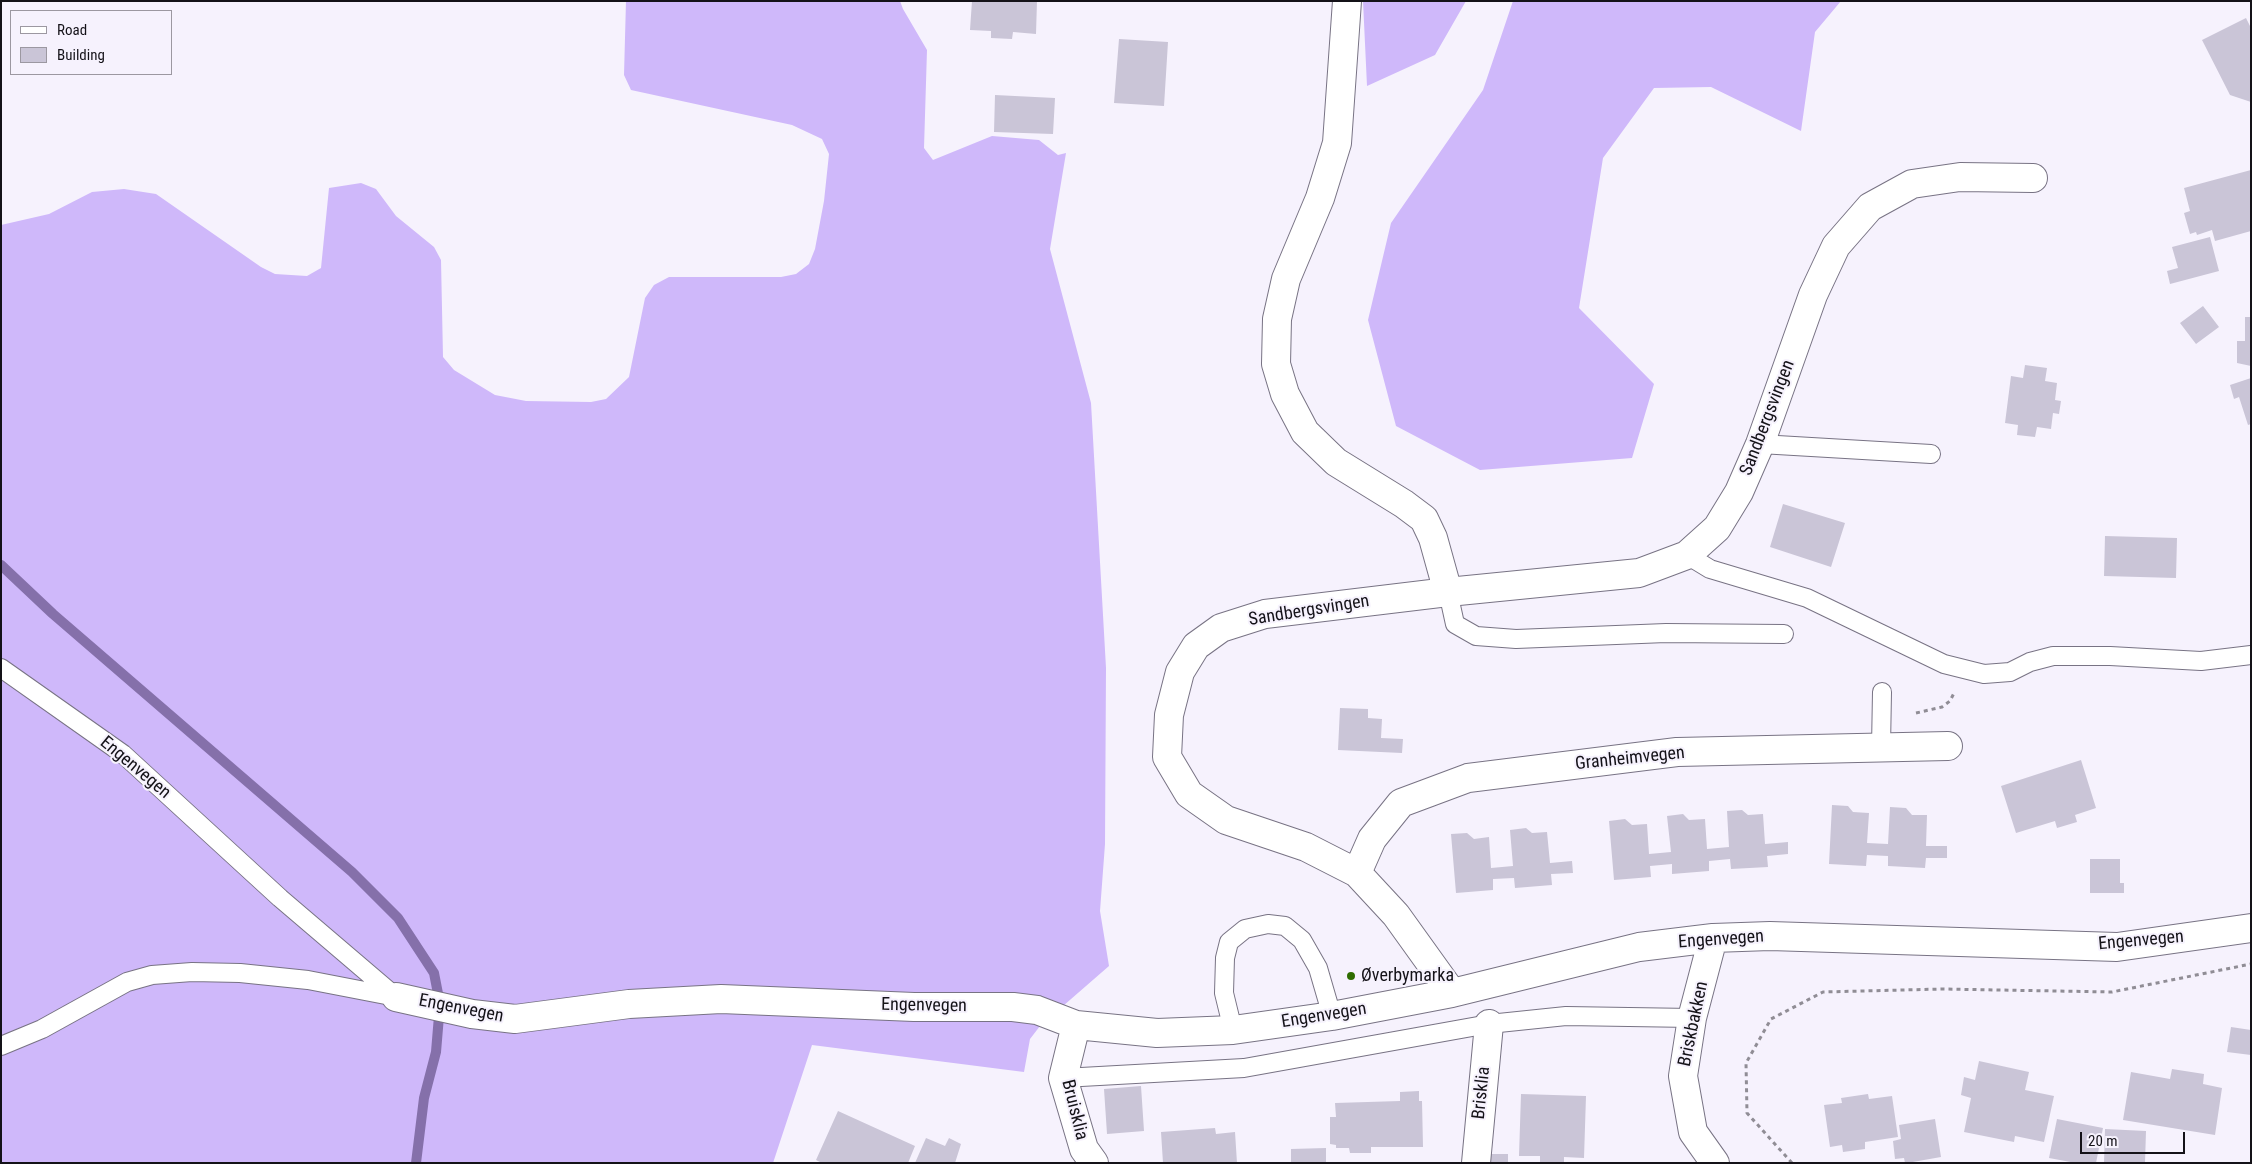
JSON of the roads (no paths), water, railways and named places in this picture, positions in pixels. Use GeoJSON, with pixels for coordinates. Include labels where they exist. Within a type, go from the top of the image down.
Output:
{"type":"FeatureCollection","features":[{"type":"Feature","properties":{"kind":"street"},"geometry":{"type":"LineString","coordinates":[[1347,1],[1337,143],[1320,198],[1286,279],[1277,319],[1276,364],[1285,394],[1305,432],[1336,462],[1404,504],[1424,519],[1433,538],[1448,592]]}},
{"type":"Feature","properties":{"kind":"street","name":"Sandbergsvingen"},"geometry":{"type":"LineString","coordinates":[[1452,993],[1396,915],[1357,873],[1306,847],[1226,820],[1189,794],[1167,756],[1169,715],[1180,672],[1196,646],[1221,628],[1265,614],[1448,592],[1639,573],[1687,555],[1717,528],[1739,492],[1760,444],[1813,295],[1836,246],[1870,207],[1912,184],[1960,177],[2033,178]]}},
{"type":"Feature","properties":{"kind":"street","name":"Granheimvegen"},"geometry":{"type":"LineString","coordinates":[[1357,873],[1372,839],[1401,803],[1468,778],[1677,752],[1948,746]]}},
{"type":"Feature","properties":{"kind":"street","name":"Engenvegen"},"geometry":{"type":"LineString","coordinates":[[396,997],[472,1014],[515,1019],[630,1004],[721,999],[914,1007],[1013,1007],[1037,1010],[1076,1025],[1157,1033],[1233,1030],[1332,1016],[1452,993],[1639,947],[1713,938],[1770,936],[2117,947],[2251,928]]}},
{"type":"Feature","properties":{"kind":"street","name":"Briskbakken"},"geometry":{"type":"LineString","coordinates":[[1713,938],[1692,1018],[1683,1076],[1693,1132],[1715,1163]]}},
{"type":"Feature","properties":{"kind":"street","name":"Brisklia"},"geometry":{"type":"LineString","coordinates":[[1476,1163],[1489,1024]]}},
{"type":"Feature","properties":{"kind":"street","name":"Bruisklia"},"geometry":{"type":"LineString","coordinates":[[1076,1025],[1063,1078],[1084,1149],[1094,1163]]}},
{"type":"Feature","properties":{"kind":"lane"},"geometry":{"type":"LineString","coordinates":[[1760,444],[1931,454]]}},
{"type":"Feature","properties":{"kind":"lane"},"geometry":{"type":"LineString","coordinates":[[1687,555],[1710,569],[1807,598],[1944,664],[1984,674],[2010,672],[2030,662],[2053,656],[2110,656],[2200,661],[2251,655]]}},
{"type":"Feature","properties":{"kind":"lane"},"geometry":{"type":"LineString","coordinates":[[1448,592],[1455,624],[1476,636],[1516,639],[1666,633],[1784,634]]}},
{"type":"Feature","properties":{"kind":"lane","name":"Engenvegen"},"geometry":{"type":"LineString","coordinates":[[1,668],[124,754],[280,898],[396,997]]}},
{"type":"Feature","properties":{"kind":"lane"},"geometry":{"type":"LineString","coordinates":[[1881,747],[1882,692]]}},
{"type":"Feature","properties":{"kind":"lane"},"geometry":{"type":"LineString","coordinates":[[1233,1030],[1224,993],[1225,958],[1229,942],[1245,929],[1268,924],[1285,926],[1302,940],[1318,968],[1332,1016]]}},
{"type":"Feature","properties":{"kind":"lane","name":"Engenvegen"},"geometry":{"type":"LineString","coordinates":[[1,1046],[42,1029],[127,982],[152,975],[192,972],[240,973],[308,980],[396,997]]}},
{"type":"Feature","properties":{"kind":"lane"},"geometry":{"type":"LineString","coordinates":[[1063,1078],[1244,1068],[1489,1024],[1566,1016],[1692,1018]]}},
{"type":"Feature","properties":{"kind":"waterway"},"geometry":{"type":"LineString","coordinates":[[1,565],[53,614],[352,872],[398,918],[434,973],[440,1004],[436,1052],[424,1098],[416,1163]]}},
{"type":"Feature","properties":{"kind":"place","name":"Øverbymarka"},"geometry":{"type":"Point","coordinates":[1351,976]}}]}
